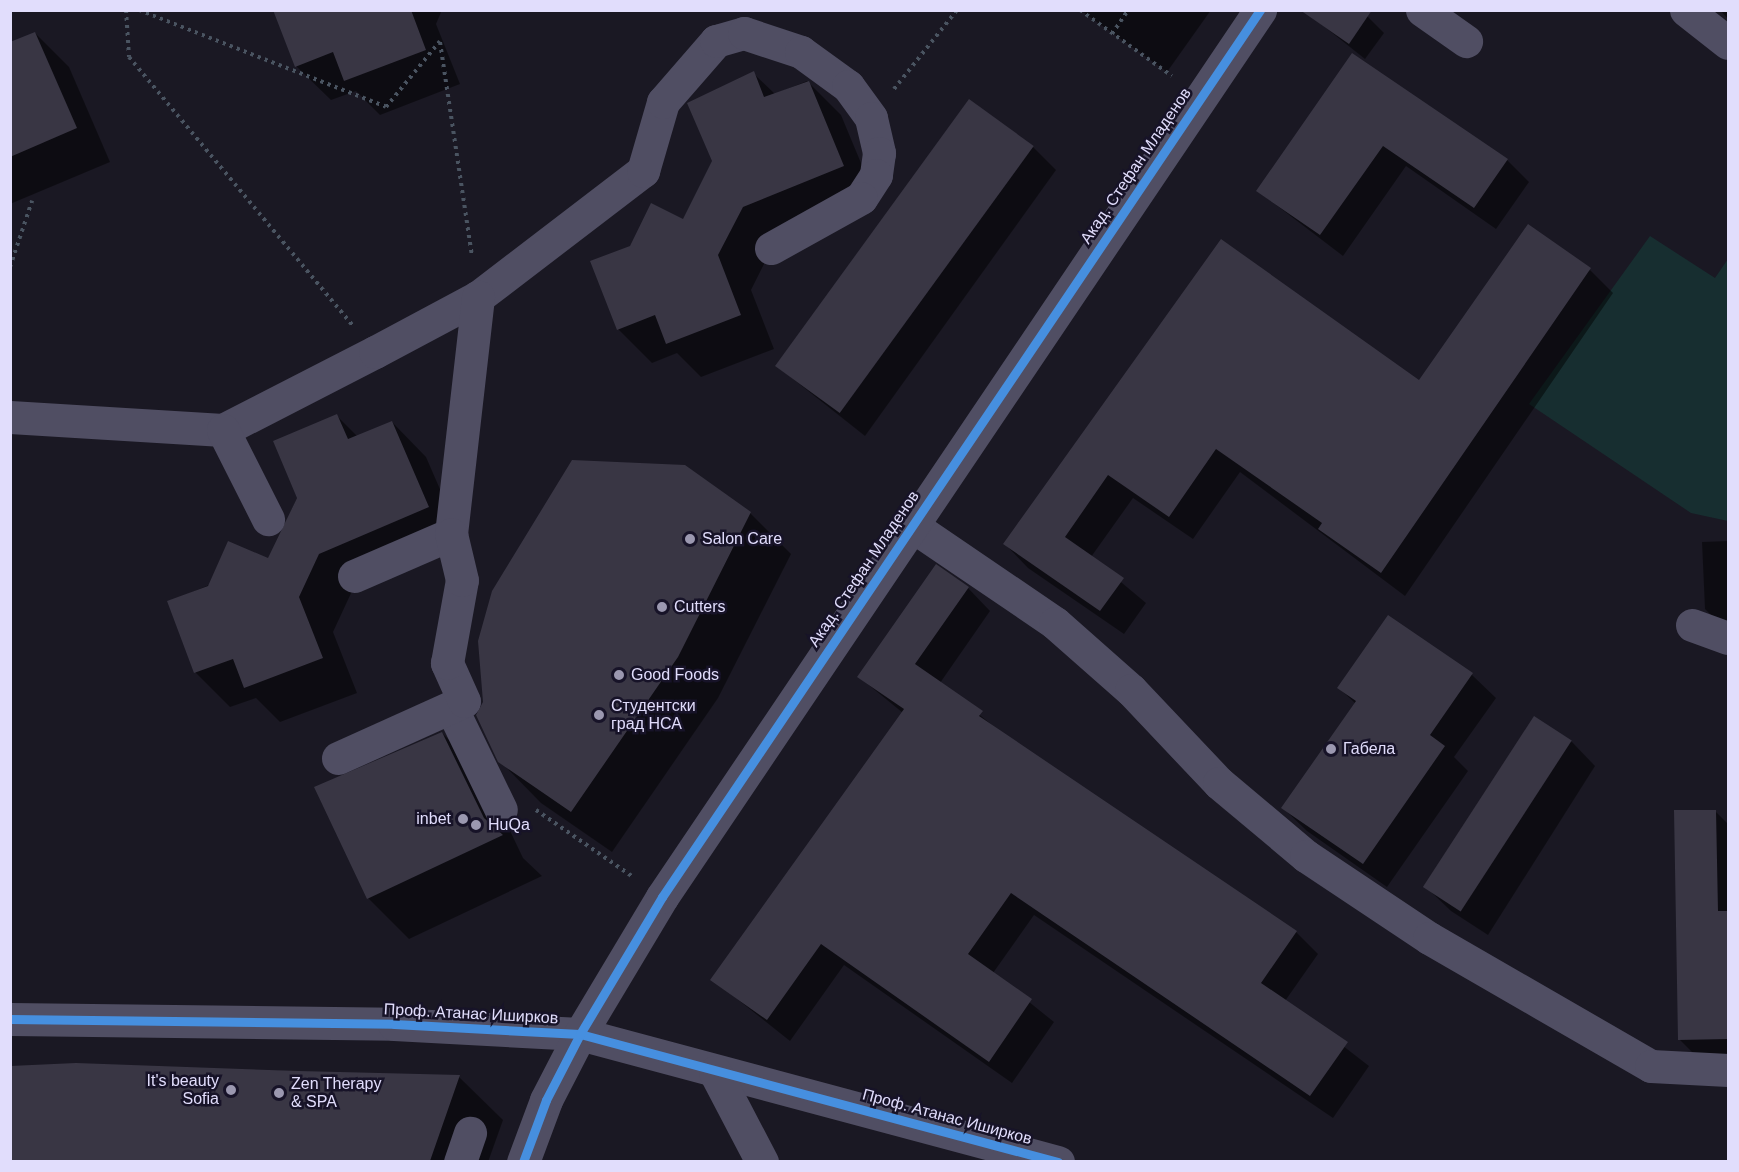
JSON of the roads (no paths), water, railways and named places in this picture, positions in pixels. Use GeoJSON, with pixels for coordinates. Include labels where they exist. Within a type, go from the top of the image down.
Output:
{"type":"FeatureCollection","features":[{"type":"Feature","properties":{"kind":"street","name":"Акад. Стефан Младенов"},"geometry":{"type":"LineString","coordinates":[[523,1161],[546,1100],[580,1034],[662,897],[1260,10]]}},
{"type":"Feature","properties":{"kind":"street"},"geometry":{"type":"LineString","coordinates":[[1422,10],[1466,41]]}},
{"type":"Feature","properties":{"kind":"street"},"geometry":{"type":"LineString","coordinates":[[1686,10],[1728,43]]}},
{"type":"Feature","properties":{"kind":"street"},"geometry":{"type":"LineString","coordinates":[[10,417],[223,430],[375,352],[478,297],[643,171],[663,102],[716,41],[752,22],[801,52],[848,86],[871,118],[879,153],[876,176],[861,198],[771,248]]}},
{"type":"Feature","properties":{"kind":"street"},"geometry":{"type":"LineString","coordinates":[[338,758],[464,701],[447,663],[462,580],[451,534],[478,297]]}},
{"type":"Feature","properties":{"kind":"street"},"geometry":{"type":"LineString","coordinates":[[223,430],[268,519]]}},
{"type":"Feature","properties":{"kind":"street"},"geometry":{"type":"LineString","coordinates":[[911,525],[1055,623],[1131,690],[1219,783],[1306,856],[1420,932],[1651,1066],[1728,1070]]}},
{"type":"Feature","properties":{"kind":"street"},"geometry":{"type":"LineString","coordinates":[[354,576],[451,534]]}},
{"type":"Feature","properties":{"kind":"street"},"geometry":{"type":"LineString","coordinates":[[1692,625],[1728,638]]}},
{"type":"Feature","properties":{"kind":"street"},"geometry":{"type":"LineString","coordinates":[[451,707],[514,807]]}},
{"type":"Feature","properties":{"kind":"street","name":"Проф. Атанас Иширков"},"geometry":{"type":"LineString","coordinates":[[10,1019],[393,1024],[580,1034],[1040,1159]]}},
{"type":"Feature","properties":{"kind":"street"},"geometry":{"type":"LineString","coordinates":[[715,1072],[762,1161]]}},
{"type":"Feature","properties":{"kind":"place","name":"Salon Care"},"geometry":{"type":"Point","coordinates":[690,539]}},
{"type":"Feature","properties":{"kind":"place","name":"Cutters"},"geometry":{"type":"Point","coordinates":[662,607]}},
{"type":"Feature","properties":{"kind":"place","name":"Good Foods"},"geometry":{"type":"Point","coordinates":[619,675]}},
{"type":"Feature","properties":{"kind":"place","name":"Студентски град НСА"},"geometry":{"type":"Point","coordinates":[599,715]}},
{"type":"Feature","properties":{"kind":"place","name":"Габела"},"geometry":{"type":"Point","coordinates":[1331,749]}},
{"type":"Feature","properties":{"kind":"place","name":"inbet"},"geometry":{"type":"Point","coordinates":[463,819]}},
{"type":"Feature","properties":{"kind":"place","name":"HuQa"},"geometry":{"type":"Point","coordinates":[476,825]}},
{"type":"Feature","properties":{"kind":"place","name":"It's beauty Sofia"},"geometry":{"type":"Point","coordinates":[231,1090]}},
{"type":"Feature","properties":{"kind":"place","name":"Zen Therapy & SPA"},"geometry":{"type":"Point","coordinates":[279,1093]}}]}
